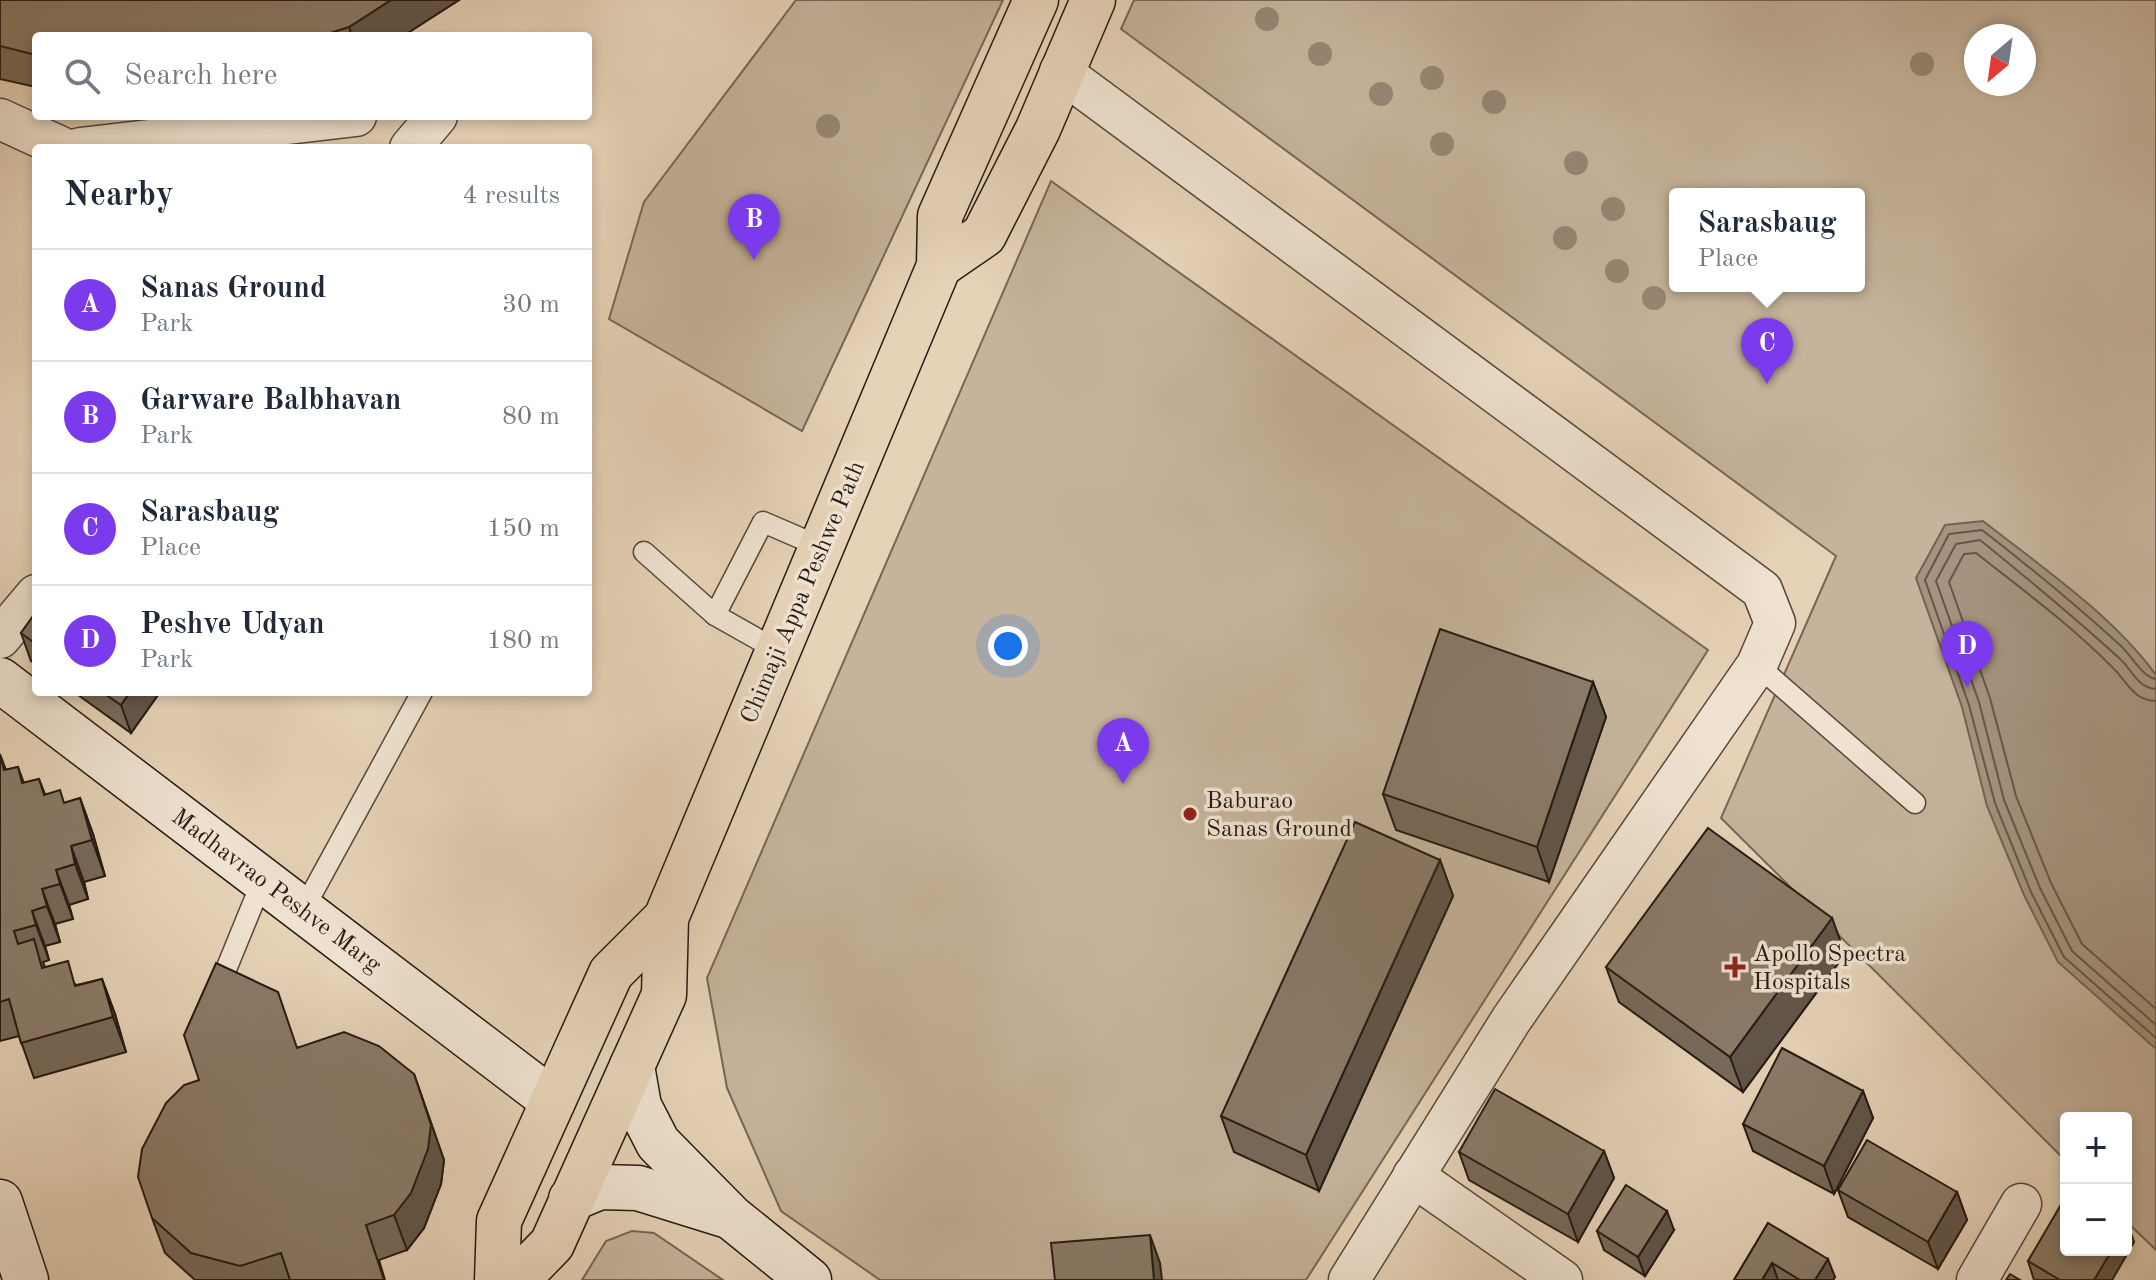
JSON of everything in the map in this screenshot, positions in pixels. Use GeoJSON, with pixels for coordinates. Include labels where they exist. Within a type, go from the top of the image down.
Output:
{"type":"FeatureCollection","features":[{"type":"Feature","properties":{"kind":"highway"},"geometry":{"type":"LineString","coordinates":[[939,266],[940,216],[1036,0]]}},
{"type":"Feature","properties":{"kind":"highway"},"geometry":{"type":"LineString","coordinates":[[939,266],[984,235],[1038,129],[1060,71],[1093,0]]}},
{"type":"Feature","properties":{"kind":"highway","name":"Chimaji Appa Peshwe Path"},"geometry":{"type":"LineString","coordinates":[[517,1280],[552,1244],[664,995],[666,918],[939,266]]}},
{"type":"Feature","properties":{"kind":"highway","name":"Chimaji Appa Peshwe Path"},"geometry":{"type":"LineString","coordinates":[[497,1280],[499,1221],[611,973],[666,918]]}},
{"type":"Feature","properties":{"kind":"street"},"geometry":{"type":"LineString","coordinates":[[1060,71],[1762,590],[1775,623],[1757,665],[1511,1020],[1349,1280]]}},
{"type":"Feature","properties":{"kind":"street"},"geometry":{"type":"LineString","coordinates":[[0,119],[54,144]]}},
{"type":"Feature","properties":{"kind":"street"},"geometry":{"type":"LineString","coordinates":[[114,144],[322,120]]}},
{"type":"Feature","properties":{"kind":"street"},"geometry":{"type":"LineString","coordinates":[[413,144],[434,120]]}},
{"type":"Feature","properties":{"kind":"street"},"geometry":{"type":"LineString","coordinates":[[0,638],[32,600]]}},
{"type":"Feature","properties":{"kind":"street","name":"Madhavrao Peshve Marg"},"geometry":{"type":"LineString","coordinates":[[0,680],[553,1101]]}},
{"type":"Feature","properties":{"kind":"street"},"geometry":{"type":"LineString","coordinates":[[632,1066],[639,1106],[658,1143],[731,1217],[809,1280]]}},
{"type":"Feature","properties":{"kind":"street"},"geometry":{"type":"LineString","coordinates":[[1413,1176],[1562,1280]]}},
{"type":"Feature","properties":{"kind":"street"},"geometry":{"type":"LineString","coordinates":[[571,1199],[600,1187],[638,1188],[731,1217]]}},
{"type":"Feature","properties":{"kind":"street"},"geometry":{"type":"LineString","coordinates":[[0,1202],[26,1280]]}},
{"type":"Feature","properties":{"kind":"street"},"geometry":{"type":"LineString","coordinates":[[1977,1280],[2021,1204]]}},
{"type":"Feature","properties":{"kind":"lane"},"geometry":{"type":"LineString","coordinates":[[715,615],[763,522],[821,547]]}},
{"type":"Feature","properties":{"kind":"lane"},"geometry":{"type":"LineString","coordinates":[[644,552],[715,615],[777,650]]}},
{"type":"Feature","properties":{"kind":"lane"},"geometry":{"type":"LineString","coordinates":[[1757,665],[1915,803]]}},
{"type":"Feature","properties":{"kind":"lane"},"geometry":{"type":"LineString","coordinates":[[303,910],[420,696]]}},
{"type":"Feature","properties":{"kind":"lane"},"geometry":{"type":"LineString","coordinates":[[208,1012],[263,879]]}},
{"type":"Feature","properties":{"kind":"shaded area"},"geometry":{"type":"Polygon","coordinates":[[[796,0],[1003,0],[802,431],[609,319],[644,202],[796,0]]]}},
{"type":"Feature","properties":{"kind":"shaded area"},"geometry":{"type":"Polygon","coordinates":[[[1134,0],[2156,0],[2156,1250],[2132,1227],[2132,1112],[2060,1112],[2060,1155],[1721,818],[1836,556],[1121,29],[1134,0]]]}},
{"type":"Feature","properties":{"kind":"shaded area","name":"Baburao Sanas Ground"},"geometry":{"type":"Polygon","coordinates":[[[1051,181],[1708,650],[1306,1280],[880,1280],[781,1211],[727,1088],[707,978],[1051,181]]]}},
{"type":"Feature","properties":{"kind":"shaded area"},"geometry":{"type":"Polygon","coordinates":[[[632,1231],[654,1233],[723,1280],[582,1280],[606,1241],[632,1231]]]}},
{"type":"Feature","properties":{"kind":"water"},"geometry":{"type":"Polygon","coordinates":[[[1983,521],[2097,612],[2156,675],[2156,1049],[2058,962],[2024,895],[1987,806],[1962,707],[1916,578],[1945,525],[1983,521]]]}},
{"type":"Feature","properties":{"kind":"building"},"geometry":{"type":"Polygon","coordinates":[[[0,0],[391,0],[349,27],[333,32],[32,32],[32,54],[0,46],[0,0]]]}},
{"type":"Feature","properties":{"kind":"building"},"geometry":{"type":"Polygon","coordinates":[[[32,618],[32,641],[21,633],[32,618]]]}},
{"type":"Feature","properties":{"kind":"building"},"geometry":{"type":"Polygon","coordinates":[[[1440,629],[1593,682],[1537,847],[1383,794],[1440,629]]]}},
{"type":"Feature","properties":{"kind":"building"},"geometry":{"type":"Polygon","coordinates":[[[108,696],[127,696],[121,705],[108,696]]]}},
{"type":"Feature","properties":{"kind":"building"},"geometry":{"type":"Polygon","coordinates":[[[0,755],[4,770],[18,767],[22,783],[39,779],[44,795],[60,790],[64,803],[80,798],[92,840],[71,846],[75,864],[56,870],[60,884],[42,889],[47,906],[32,911],[36,925],[14,931],[18,944],[34,939],[42,968],[68,961],[75,986],[102,979],[113,1017],[21,1043],[9,999],[0,1002],[0,755]]]}},
{"type":"Feature","properties":{"kind":"building"},"geometry":{"type":"Polygon","coordinates":[[[1355,822],[1440,860],[1306,1155],[1221,1116],[1355,822]]]}},
{"type":"Feature","properties":{"kind":"building"},"geometry":{"type":"Polygon","coordinates":[[[1708,828],[1832,918],[1730,1057],[1606,967],[1708,828]]]}},
{"type":"Feature","properties":{"kind":"building"},"geometry":{"type":"Polygon","coordinates":[[[216,963],[278,992],[297,1048],[344,1032],[379,1046],[414,1074],[431,1125],[428,1149],[411,1193],[394,1215],[366,1225],[384,1280],[290,1280],[281,1253],[240,1266],[191,1253],[152,1218],[138,1177],[142,1149],[166,1103],[184,1085],[199,1080],[184,1035],[216,963]]]}},
{"type":"Feature","properties":{"kind":"building"},"geometry":{"type":"Polygon","coordinates":[[[1782,1048],[1863,1091],[1824,1166],[1743,1124],[1782,1048]]]}},
{"type":"Feature","properties":{"kind":"building"},"geometry":{"type":"Polygon","coordinates":[[[1495,1089],[1604,1151],[1568,1214],[1459,1152],[1495,1089]]]}},
{"type":"Feature","properties":{"kind":"building"},"geometry":{"type":"Polygon","coordinates":[[[1867,1140],[1957,1192],[1928,1242],[1838,1190],[1867,1140]]]}},
{"type":"Feature","properties":{"kind":"building"},"geometry":{"type":"Polygon","coordinates":[[[1626,1185],[1667,1211],[1638,1257],[1597,1231],[1626,1185]]]}},
{"type":"Feature","properties":{"kind":"building"},"geometry":{"type":"Polygon","coordinates":[[[2060,1206],[2060,1256],[2108,1256],[2094,1280],[2060,1280],[2028,1261],[2060,1206]]]}},
{"type":"Feature","properties":{"kind":"building"},"geometry":{"type":"Polygon","coordinates":[[[1768,1223],[1828,1259],[1815,1280],[1800,1280],[1772,1263],[1762,1280],[1734,1280],[1768,1223]]]}},
{"type":"Feature","properties":{"kind":"building"},"geometry":{"type":"Polygon","coordinates":[[[1150,1235],[1154,1280],[1055,1280],[1051,1243],[1150,1235]]]}},
{"type":"Feature","properties":{"kind":"building"},"geometry":{"type":"Polygon","coordinates":[[[2010,1274],[2020,1280],[2006,1280],[2010,1274]]]}},
{"type":"Feature","properties":{"kind":"place","name":"Garware Balbhavan"},"geometry":{"type":"Point","coordinates":[754,260]}},
{"type":"Feature","properties":{"kind":"place","name":"Sarasbaug"},"geometry":{"type":"Point","coordinates":[1767,384]}},
{"type":"Feature","properties":{"kind":"place","name":"Peshve Udyan"},"geometry":{"type":"Point","coordinates":[1967,687]}},
{"type":"Feature","properties":{"kind":"place","name":"Sanas Ground"},"geometry":{"type":"Point","coordinates":[1123,784]}},
{"type":"Feature","properties":{"kind":"place","name":"Baburao Sanas Ground"},"geometry":{"type":"Point","coordinates":[1190,814]}},
{"type":"Feature","properties":{"kind":"place","name":"Apollo Spectra Hospitals"},"geometry":{"type":"Point","coordinates":[1735,967]}}]}
